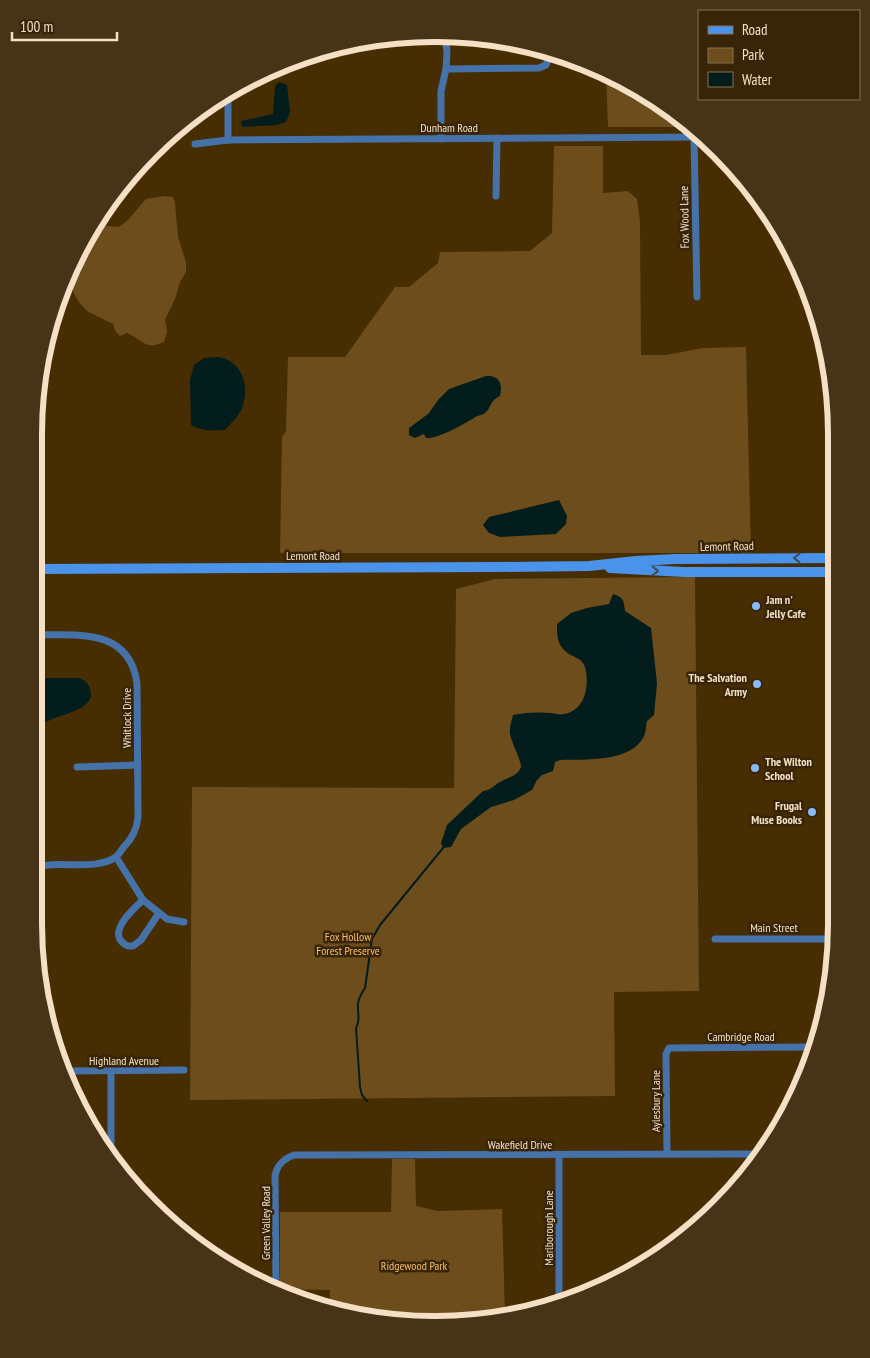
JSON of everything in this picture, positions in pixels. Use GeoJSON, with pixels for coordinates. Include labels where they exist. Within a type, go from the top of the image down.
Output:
{"type":"FeatureCollection","features":[{"type":"Feature","properties":{"kind":"main road","name":"Lemont Road"},"geometry":{"type":"LineString","coordinates":[[589,566],[676,559],[828,558]]}},
{"type":"Feature","properties":{"kind":"main road","name":"Lemont Road"},"geometry":{"type":"LineString","coordinates":[[42,569],[589,566],[684,572],[828,572]]}},
{"type":"Feature","properties":{"kind":"street"},"geometry":{"type":"LineString","coordinates":[[441,139],[441,91],[446,69],[446,42]]}},
{"type":"Feature","properties":{"kind":"street"},"geometry":{"type":"LineString","coordinates":[[446,69],[539,68],[546,65],[548,59]]}},
{"type":"Feature","properties":{"kind":"street"},"geometry":{"type":"LineString","coordinates":[[228,102],[228,140]]}},
{"type":"Feature","properties":{"kind":"street"},"geometry":{"type":"LineString","coordinates":[[496,196],[497,138]]}},
{"type":"Feature","properties":{"kind":"street","name":"Dunham Road"},"geometry":{"type":"LineString","coordinates":[[195,144],[228,140],[692,138]]}},
{"type":"Feature","properties":{"kind":"street","name":"Fox Wood Lane"},"geometry":{"type":"LineString","coordinates":[[694,140],[697,297]]}},
{"type":"Feature","properties":{"kind":"street","name":"Whitlock Drive"},"geometry":{"type":"LineString","coordinates":[[42,635],[96,636],[110,641],[127,654],[133,667],[137,683],[138,817],[131,840],[116,857]]}},
{"type":"Feature","properties":{"kind":"street"},"geometry":{"type":"LineString","coordinates":[[77,767],[138,765]]}},
{"type":"Feature","properties":{"kind":"street"},"geometry":{"type":"LineString","coordinates":[[42,866],[49,864],[96,864],[116,857],[143,900],[167,919],[184,922]]}},
{"type":"Feature","properties":{"kind":"street"},"geometry":{"type":"LineString","coordinates":[[143,900],[120,926],[119,938],[122,944],[128,946],[137,944],[159,914]]}},
{"type":"Feature","properties":{"kind":"street","name":"Main Street"},"geometry":{"type":"LineString","coordinates":[[715,938],[827,939]]}},
{"type":"Feature","properties":{"kind":"street","name":"Cambridge Road"},"geometry":{"type":"LineString","coordinates":[[669,1048],[808,1047]]}},
{"type":"Feature","properties":{"kind":"street","name":"Aylesbury Lane"},"geometry":{"type":"LineString","coordinates":[[667,1154],[666,1054],[669,1048]]}},
{"type":"Feature","properties":{"kind":"street","name":"Highland Avenue"},"geometry":{"type":"LineString","coordinates":[[71,1071],[184,1070]]}},
{"type":"Feature","properties":{"kind":"street"},"geometry":{"type":"LineString","coordinates":[[111,1071],[111,1144]]}},
{"type":"Feature","properties":{"kind":"street","name":"Wakefield Drive"},"geometry":{"type":"LineString","coordinates":[[283,1160],[299,1155],[752,1154]]}},
{"type":"Feature","properties":{"kind":"street","name":"Marlborough Lane"},"geometry":{"type":"LineString","coordinates":[[559,1155],[559,1296]]}},
{"type":"Feature","properties":{"kind":"street","name":"Green Valley Road"},"geometry":{"type":"LineString","coordinates":[[276,1282],[276,1170],[283,1160]]}},
{"type":"Feature","properties":{"kind":"green space"},"geometry":{"type":"Polygon","coordinates":[[[606,82],[631,95],[678,127],[608,127],[606,82]]]}},
{"type":"Feature","properties":{"kind":"green space"},"geometry":{"type":"Polygon","coordinates":[[[554,146],[603,146],[603,193],[628,191],[637,199],[640,221],[641,355],[666,355],[703,348],[746,347],[751,553],[280,553],[282,437],[286,431],[288,357],[345,357],[395,287],[409,287],[438,263],[440,252],[530,251],[552,233],[554,146]]]}},
{"type":"Feature","properties":{"kind":"green space"},"geometry":{"type":"Polygon","coordinates":[[[164,196],[173,197],[178,237],[186,262],[186,272],[165,320],[167,331],[164,342],[153,345],[145,344],[127,333],[120,336],[113,324],[87,311],[78,301],[71,288],[83,261],[104,226],[119,227],[128,220],[146,199],[164,196]]]}},
{"type":"Feature","properties":{"kind":"green space","name":"Fox Hollow Forest Preserve"},"geometry":{"type":"Polygon","coordinates":[[[695,577],[699,991],[614,992],[615,1096],[190,1100],[192,787],[454,788],[456,589],[495,579],[695,577]]]}},
{"type":"Feature","properties":{"kind":"green space","name":"Ridgewood Park"},"geometry":{"type":"Polygon","coordinates":[[[392,1159],[415,1159],[416,1206],[438,1211],[502,1209],[505,1309],[461,1315],[409,1315],[358,1308],[330,1301],[330,1290],[294,1289],[280,1284],[280,1212],[391,1212],[392,1159]]]}},
{"type":"Feature","properties":{"kind":"water"},"geometry":{"type":"Polygon","coordinates":[[[279,82],[287,85],[290,112],[286,122],[277,125],[242,127],[241,121],[273,114],[275,86],[279,82]]]}},
{"type":"Feature","properties":{"kind":"water"},"geometry":{"type":"Polygon","coordinates":[[[217,357],[225,359],[238,368],[242,375],[245,391],[239,414],[225,430],[203,429],[191,425],[190,380],[194,365],[204,358],[217,357]]]}},
{"type":"Feature","properties":{"kind":"water"},"geometry":{"type":"Polygon","coordinates":[[[486,376],[495,377],[501,388],[500,396],[492,402],[485,413],[476,416],[451,431],[431,438],[426,438],[424,434],[415,438],[409,435],[409,428],[428,414],[449,389],[486,376]]]}},
{"type":"Feature","properties":{"kind":"water"},"geometry":{"type":"Polygon","coordinates":[[[559,500],[567,516],[566,524],[556,534],[500,537],[489,533],[483,525],[489,517],[559,500]]]}},
{"type":"Feature","properties":{"kind":"water"},"geometry":{"type":"Polygon","coordinates":[[[613,594],[619,596],[622,600],[625,611],[651,628],[657,683],[654,715],[647,721],[644,736],[638,745],[629,751],[606,758],[560,760],[555,762],[553,771],[542,775],[532,790],[514,800],[491,807],[461,829],[451,847],[443,848],[441,843],[447,825],[483,791],[488,790],[520,770],[521,765],[510,734],[513,715],[538,712],[562,714],[571,712],[581,703],[587,682],[585,667],[579,659],[567,652],[560,644],[557,624],[571,613],[609,604],[613,594]]]}},
{"type":"Feature","properties":{"kind":"water"},"geometry":{"type":"Polygon","coordinates":[[[42,678],[79,678],[85,681],[90,690],[91,697],[87,703],[73,712],[42,724],[42,678]]]}},
{"type":"Feature","properties":{"kind":"waterway"},"geometry":{"type":"LineString","coordinates":[[367,1101],[362,1095],[360,1087],[356,1028],[359,1019],[358,1003],[365,988],[372,939],[380,925],[443,848]]}},
{"type":"Feature","properties":{"kind":"place","name":"Jam n' Jelly Cafe"},"geometry":{"type":"Point","coordinates":[756,606]}},
{"type":"Feature","properties":{"kind":"place","name":"The Salvation Army"},"geometry":{"type":"Point","coordinates":[757,684]}},
{"type":"Feature","properties":{"kind":"place","name":"The Wilton School"},"geometry":{"type":"Point","coordinates":[755,768]}},
{"type":"Feature","properties":{"kind":"place","name":"Frugal Muse Books"},"geometry":{"type":"Point","coordinates":[812,812]}}]}
